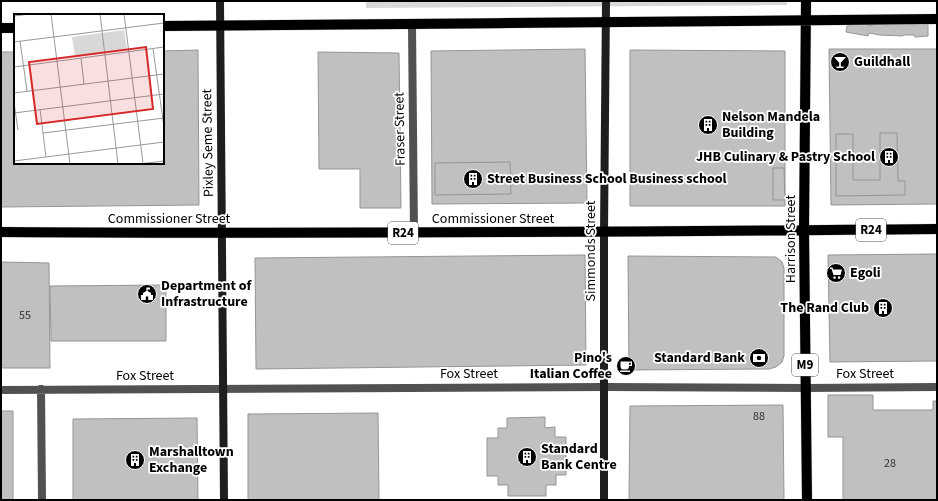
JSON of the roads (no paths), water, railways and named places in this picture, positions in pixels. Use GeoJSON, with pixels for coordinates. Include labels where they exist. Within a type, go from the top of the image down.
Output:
{"type":"FeatureCollection","features":[{"type":"Feature","properties":{"kind":"main road","name":"Pixley Seme Street"},"geometry":{"type":"LineString","coordinates":[[220,1],[224,500]]}},
{"type":"Feature","properties":{"kind":"main road","name":"Simmonds Street"},"geometry":{"type":"LineString","coordinates":[[604,500],[606,1]]}},
{"type":"Feature","properties":{"kind":"main road","name":"Harrison Street"},"geometry":{"type":"LineString","coordinates":[[806,1],[804,230],[807,500]]}},
{"type":"Feature","properties":{"kind":"main road"},"geometry":{"type":"LineString","coordinates":[[164,26],[412,25],[606,22],[806,22],[937,19]]}},
{"type":"Feature","properties":{"kind":"main road"},"geometry":{"type":"LineString","coordinates":[[1,28],[14,28]]}},
{"type":"Feature","properties":{"kind":"main road","name":"Commissioner Street"},"geometry":{"type":"LineString","coordinates":[[1,232],[222,234],[937,229]]}},
{"type":"Feature","properties":{"kind":"street","name":"Fraser Street"},"geometry":{"type":"LineString","coordinates":[[412,25],[414,233]]}},
{"type":"Feature","properties":{"kind":"street","name":"Fox Street"},"geometry":{"type":"LineString","coordinates":[[1,390],[223,388],[937,387]]}},
{"type":"Feature","properties":{"kind":"street"},"geometry":{"type":"LineString","coordinates":[[41,389],[42,500]]}},
{"type":"Feature","properties":{"kind":"place","name":"Guildhall"},"geometry":{"type":"Point","coordinates":[840,62]}},
{"type":"Feature","properties":{"kind":"place","name":"Nelson Mandela Building"},"geometry":{"type":"Point","coordinates":[708,125]}},
{"type":"Feature","properties":{"kind":"place","name":"JHB Culinary & Pastry School"},"geometry":{"type":"Point","coordinates":[889,157]}},
{"type":"Feature","properties":{"kind":"place","name":"Street Business School Business school"},"geometry":{"type":"Point","coordinates":[473,179]}},
{"type":"Feature","properties":{"kind":"place","name":"Egoli"},"geometry":{"type":"Point","coordinates":[836,273]}},
{"type":"Feature","properties":{"kind":"place","name":"Department of Infrastructure"},"geometry":{"type":"Point","coordinates":[147,294]}},
{"type":"Feature","properties":{"kind":"place","name":"The Rand Club"},"geometry":{"type":"Point","coordinates":[883,308]}},
{"type":"Feature","properties":{"kind":"place","name":"Standard Bank"},"geometry":{"type":"Point","coordinates":[759,358]}},
{"type":"Feature","properties":{"kind":"place","name":"Pino's Italian Coffee"},"geometry":{"type":"Point","coordinates":[626,366]}},
{"type":"Feature","properties":{"kind":"place","name":"Standard Bank Centre"},"geometry":{"type":"Point","coordinates":[527,457]}},
{"type":"Feature","properties":{"kind":"place","name":"Marshalltown Exchange"},"geometry":{"type":"Point","coordinates":[135,460]}}]}
